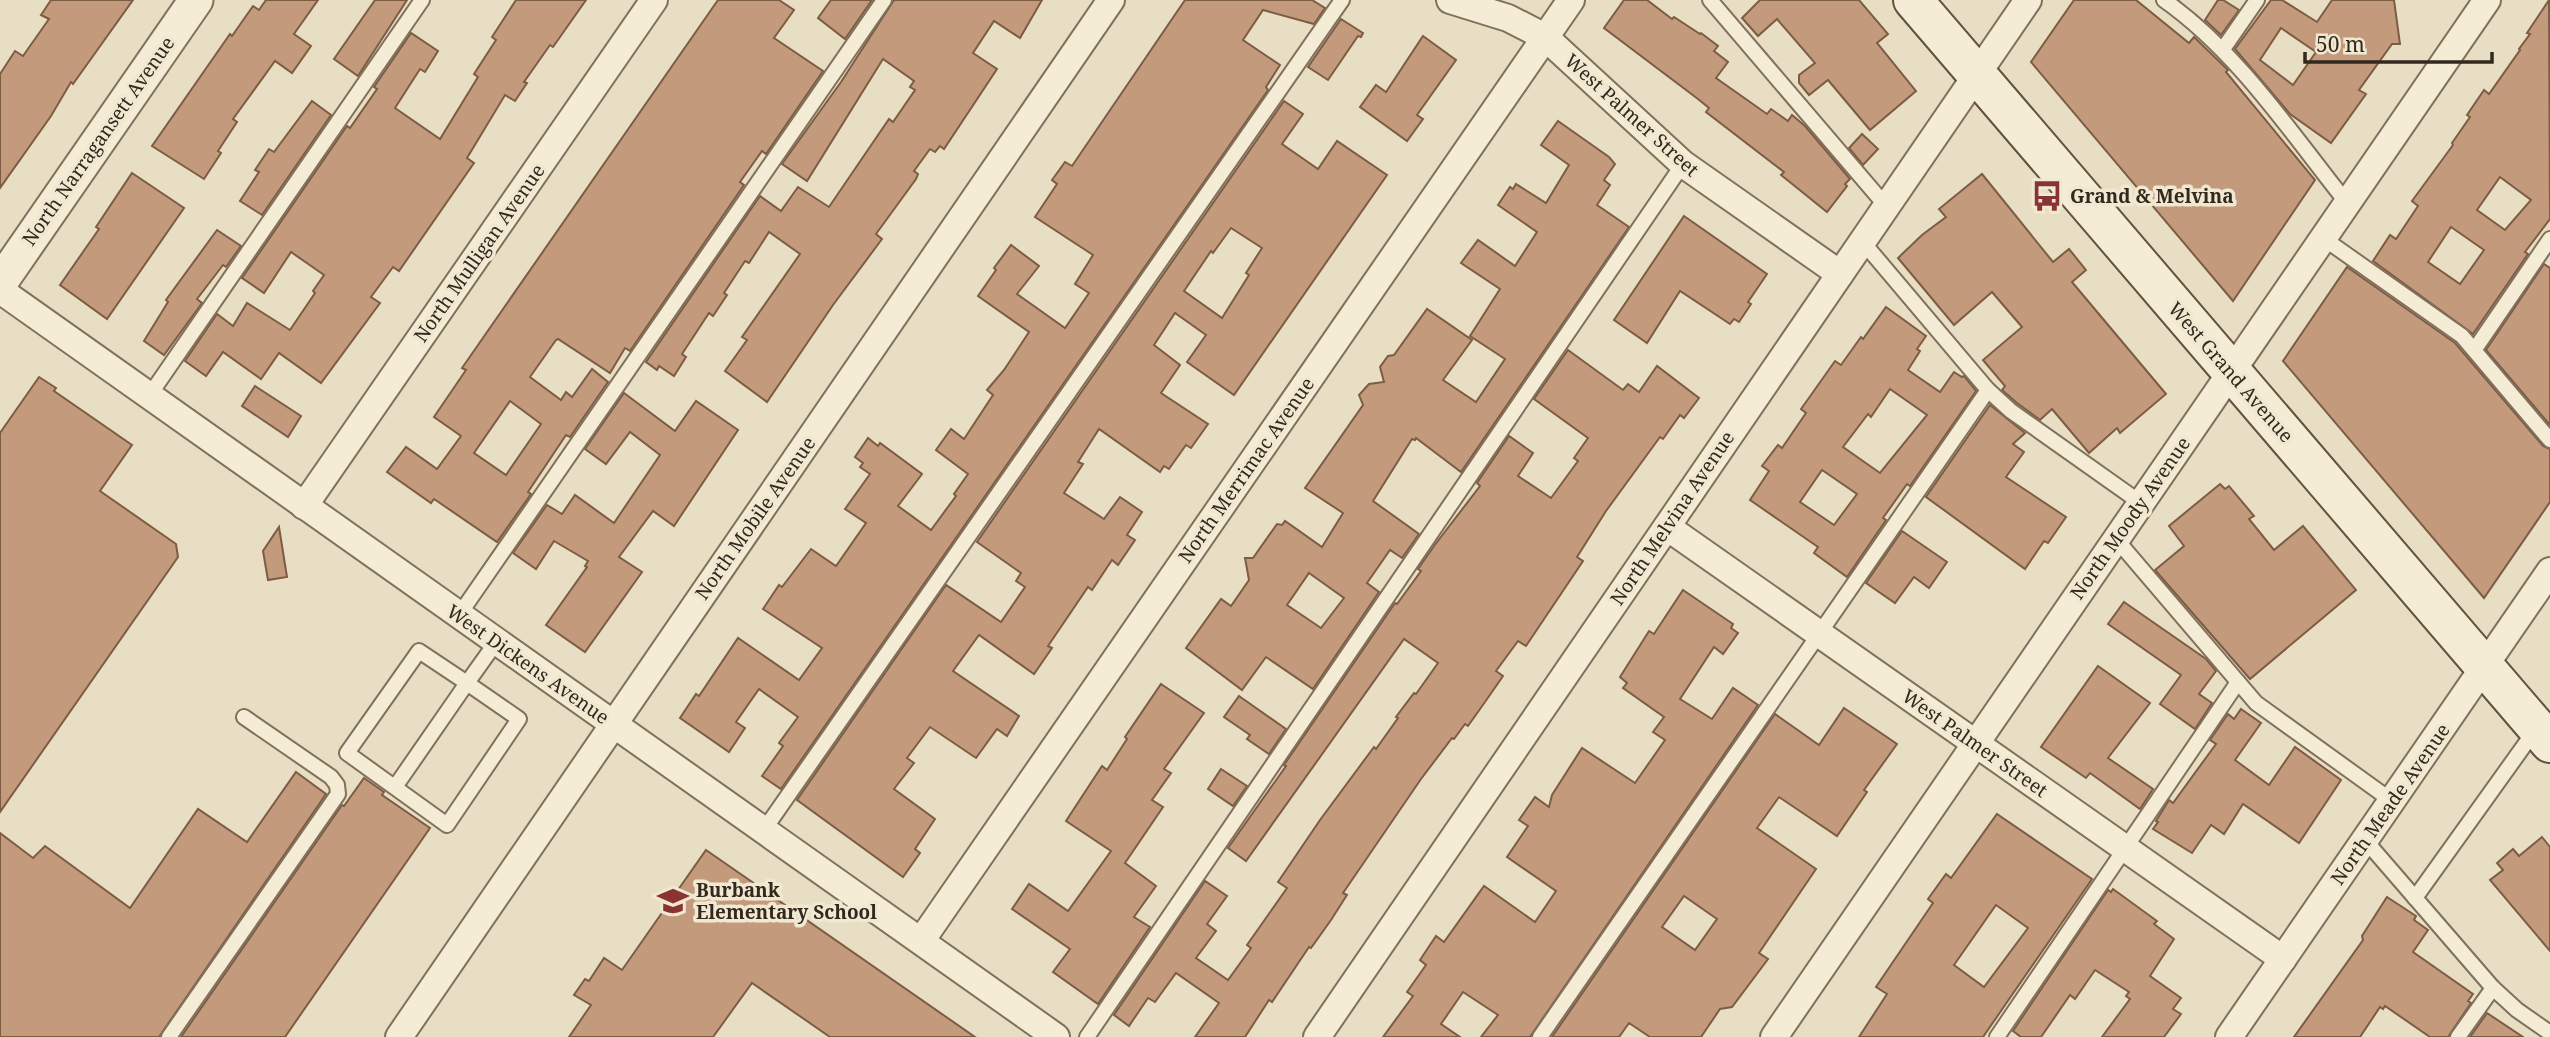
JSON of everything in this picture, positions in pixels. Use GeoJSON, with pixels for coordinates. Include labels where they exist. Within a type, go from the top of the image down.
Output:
{"type":"FeatureCollection","features":[{"type":"Feature","properties":{"kind":"main road","name":"West Grand Avenue"},"geometry":{"type":"LineString","coordinates":[[1913,0],[2544,736]]}},
{"type":"Feature","properties":{"kind":"street","name":"North Narragansett Avenue"},"geometry":{"type":"LineString","coordinates":[[0,283],[196,0]]}},
{"type":"Feature","properties":{"kind":"street","name":"North Mulligan Avenue"},"geometry":{"type":"LineString","coordinates":[[304,506],[654,0]]}},
{"type":"Feature","properties":{"kind":"street","name":"North Mobile Avenue"},"geometry":{"type":"LineString","coordinates":[[400,1037],[1111,0]]}},
{"type":"Feature","properties":{"kind":"street","name":"West Palmer Street"},"geometry":{"type":"LineString","coordinates":[[1450,0],[1508,18],[1545,37],[1683,164],[1840,274]]}},
{"type":"Feature","properties":{"kind":"street","name":"North Merrimac Avenue"},"geometry":{"type":"LineString","coordinates":[[921,941],[1571,0]]}},
{"type":"Feature","properties":{"kind":"street","name":"North Melvina Avenue"},"geometry":{"type":"LineString","coordinates":[[1317,1037],[2028,0]]}},
{"type":"Feature","properties":{"kind":"street","name":"North Moody Avenue"},"geometry":{"type":"LineString","coordinates":[[1774,1037],[2487,0]]}},
{"type":"Feature","properties":{"kind":"street","name":"West Dickens Avenue"},"geometry":{"type":"LineString","coordinates":[[0,290],[1056,1037]]}},
{"type":"Feature","properties":{"kind":"street","name":"West Palmer Street"},"geometry":{"type":"LineString","coordinates":[[1667,527],[2283,959]]}},
{"type":"Feature","properties":{"kind":"street","name":"North Meade Avenue"},"geometry":{"type":"LineString","coordinates":[[2229,1037],[2550,571]]}},
{"type":"Feature","properties":{"kind":"lane"},"geometry":{"type":"LineString","coordinates":[[149,396],[422,0]]}},
{"type":"Feature","properties":{"kind":"lane"},"geometry":{"type":"LineString","coordinates":[[459,615],[884,0]]}},
{"type":"Feature","properties":{"kind":"lane"},"geometry":{"type":"LineString","coordinates":[[764,830],[1342,0]]}},
{"type":"Feature","properties":{"kind":"lane"},"geometry":{"type":"LineString","coordinates":[[1710,0],[1886,206]]}},
{"type":"Feature","properties":{"kind":"lane"},"geometry":{"type":"LineString","coordinates":[[2164,0],[2223,49],[2347,203]]}},
{"type":"Feature","properties":{"kind":"lane"},"geometry":{"type":"LineString","coordinates":[[2223,49],[2257,0]]}},
{"type":"Feature","properties":{"kind":"lane"},"geometry":{"type":"LineString","coordinates":[[1087,1037],[1683,164]]}},
{"type":"Feature","properties":{"kind":"lane"},"geometry":{"type":"LineString","coordinates":[[2323,239],[2462,336],[2550,440]]}},
{"type":"Feature","properties":{"kind":"lane"},"geometry":{"type":"LineString","coordinates":[[2475,349],[2550,239]]}},
{"type":"Feature","properties":{"kind":"lane"},"geometry":{"type":"LineString","coordinates":[[1862,241],[1988,390],[2011,411],[2141,503]]}},
{"type":"Feature","properties":{"kind":"lane"},"geometry":{"type":"LineString","coordinates":[[1540,1037],[1988,390]]}},
{"type":"Feature","properties":{"kind":"lane"},"geometry":{"type":"LineString","coordinates":[[2116,539],[2256,703],[2392,801]]}},
{"type":"Feature","properties":{"kind":"lane"},"geometry":{"type":"LineString","coordinates":[[394,788],[497,641]]}},
{"type":"Feature","properties":{"kind":"lane"},"geometry":{"type":"LineString","coordinates":[[419,651],[467,683],[519,719],[447,825],[347,753],[419,651]]}},
{"type":"Feature","properties":{"kind":"lane"},"geometry":{"type":"LineString","coordinates":[[1997,1037],[2238,682]]}},
{"type":"Feature","properties":{"kind":"lane"},"geometry":{"type":"LineString","coordinates":[[169,1037],[338,794],[337,785],[331,777],[244,717]]}},
{"type":"Feature","properties":{"kind":"lane"},"geometry":{"type":"LineString","coordinates":[[2415,898],[2544,736]]}},
{"type":"Feature","properties":{"kind":"lane"},"geometry":{"type":"LineString","coordinates":[[2365,840],[2493,988],[2550,1033]]}},
{"type":"Feature","properties":{"kind":"lane"},"geometry":{"type":"LineString","coordinates":[[2458,1037],[2493,988]]}},
{"type":"Feature","properties":{"kind":"building"},"geometry":{"type":"Polygon","coordinates":[[[51,0],[133,0],[73,84],[71,82],[51,116],[0,188],[0,74],[15,51],[23,56],[49,19],[41,15],[51,0]]]}},
{"type":"Feature","properties":{"kind":"building"},"geometry":{"type":"Polygon","coordinates":[[[266,0],[318,0],[294,34],[311,46],[292,73],[275,61],[233,119],[237,122],[204,179],[152,146],[230,34],[232,36],[253,6],[259,10],[266,0]]]}},
{"type":"Feature","properties":{"kind":"building"},"geometry":{"type":"Polygon","coordinates":[[[375,0],[407,0],[358,76],[334,59],[375,0]]]}},
{"type":"Feature","properties":{"kind":"building"},"geometry":{"type":"Polygon","coordinates":[[[516,0],[586,0],[553,47],[550,45],[524,82],[527,83],[515,101],[505,95],[467,158],[474,163],[399,271],[393,267],[371,297],[380,303],[321,383],[279,353],[261,379],[223,352],[206,376],[185,361],[217,314],[233,326],[247,303],[290,330],[324,275],[291,252],[264,293],[242,278],[347,126],[350,128],[377,89],[374,87],[411,33],[438,51],[425,72],[420,69],[395,108],[440,139],[478,77],[474,74],[496,40],[492,37],[516,0]]]}},
{"type":"Feature","properties":{"kind":"building"},"geometry":{"type":"Polygon","coordinates":[[[718,0],[779,0],[794,10],[774,38],[823,71],[766,154],[762,151],[740,182],[744,185],[630,351],[625,348],[610,373],[558,339],[530,377],[561,400],[566,392],[572,397],[592,369],[608,382],[570,437],[566,435],[528,492],[531,494],[497,542],[434,499],[431,503],[387,472],[406,447],[437,469],[461,436],[434,417],[466,370],[462,368],[718,0]],[[510,401],[474,453],[506,475],[541,424],[510,401]]]}},
{"type":"Feature","properties":{"kind":"building"},"geometry":{"type":"Polygon","coordinates":[[[831,0],[872,0],[845,39],[818,18],[831,0]]]}},
{"type":"Feature","properties":{"kind":"building"},"geometry":{"type":"Polygon","coordinates":[[[894,0],[1042,0],[1020,38],[994,21],[973,53],[997,69],[944,149],[940,146],[935,152],[930,149],[914,171],[918,174],[916,179],[876,234],[882,239],[767,402],[725,371],[747,340],[742,337],[800,254],[769,232],[749,263],[745,261],[713,316],[709,313],[682,354],[686,357],[674,376],[659,366],[657,370],[646,362],[760,196],[781,211],[798,187],[829,207],[889,119],[893,122],[915,90],[910,87],[914,81],[883,59],[807,181],[782,164],[841,82],[894,0]]]}},
{"type":"Feature","properties":{"kind":"building"},"geometry":{"type":"Polygon","coordinates":[[[1185,0],[1312,0],[1325,8],[1314,24],[1263,10],[1243,40],[1280,65],[1266,87],[1268,90],[781,789],[762,776],[783,746],[779,743],[798,717],[759,689],[736,722],[745,728],[729,752],[680,718],[696,694],[699,696],[738,638],[799,680],[822,648],[763,609],[779,585],[782,587],[811,549],[836,566],[866,523],[845,509],[870,474],[860,467],[863,463],[855,457],[868,438],[878,446],[880,443],[922,474],[898,506],[931,530],[956,496],[954,494],[968,474],[936,450],[951,429],[964,439],[993,395],[987,390],[1029,332],[978,296],[1011,245],[1039,266],[1017,294],[1065,328],[1089,293],[1075,284],[1093,255],[1035,217],[1057,184],[1052,180],[1065,162],[1072,166],[1185,0]]]}},
{"type":"Feature","properties":{"kind":"building"},"geometry":{"type":"Polygon","coordinates":[[[1624,0],[1647,0],[1672,19],[1674,17],[1701,33],[1718,46],[1714,51],[1728,62],[1716,78],[1767,114],[1771,109],[1788,121],[1792,115],[1805,126],[1850,179],[1827,212],[1781,175],[1784,172],[1706,112],[1709,108],[1604,28],[1624,0]]]}},
{"type":"Feature","properties":{"kind":"building"},"geometry":{"type":"Polygon","coordinates":[[[1760,0],[1859,0],[1888,34],[1877,43],[1916,91],[1870,130],[1828,80],[1809,95],[1799,83],[1799,75],[1815,63],[1777,19],[1758,36],[1742,18],[1760,0]]]}},
{"type":"Feature","properties":{"kind":"building"},"geometry":{"type":"Polygon","coordinates":[[[2074,0],[2136,0],[2189,43],[2194,37],[2228,70],[2226,72],[2315,180],[2233,301],[2031,62],[2074,0]]]}},
{"type":"Feature","properties":{"kind":"building"},"geometry":{"type":"Polygon","coordinates":[[[2218,0],[2223,0],[2239,10],[2221,35],[2205,20],[2218,0]]]}},
{"type":"Feature","properties":{"kind":"building"},"geometry":{"type":"Polygon","coordinates":[[[2271,0],[2282,0],[2317,22],[2332,0],[2394,0],[2400,44],[2392,44],[2359,90],[2366,94],[2331,143],[2290,114],[2235,49],[2271,0]],[[2281,28],[2260,60],[2293,85],[2316,52],[2281,28]]]}},
{"type":"Feature","properties":{"kind":"building"},"geometry":{"type":"Polygon","coordinates":[[[2549,0],[2550,219],[2525,252],[2528,254],[2473,334],[2373,261],[2390,235],[2396,239],[2418,206],[2412,201],[2453,145],[2470,117],[2467,115],[2484,90],[2489,94],[2520,50],[2530,34],[2527,33],[2549,0]],[[2500,177],[2477,210],[2505,230],[2531,200],[2500,177]],[[2451,227],[2428,262],[2460,284],[2484,250],[2451,227]]]}},
{"type":"Feature","properties":{"kind":"building"},"geometry":{"type":"Polygon","coordinates":[[[1341,19],[1363,33],[1361,37],[1358,36],[1328,80],[1308,67],[1341,19]]]}},
{"type":"Feature","properties":{"kind":"building"},"geometry":{"type":"Polygon","coordinates":[[[1423,36],[1456,60],[1417,115],[1423,119],[1407,141],[1360,107],[1376,85],[1386,92],[1423,36]]]}},
{"type":"Feature","properties":{"kind":"building"},"geometry":{"type":"Polygon","coordinates":[[[312,101],[331,115],[262,215],[240,201],[259,172],[255,170],[269,149],[274,152],[312,101]]]}},
{"type":"Feature","properties":{"kind":"building"},"geometry":{"type":"Polygon","coordinates":[[[1284,101],[1303,114],[1282,144],[1318,169],[1337,141],[1387,175],[1234,395],[1187,362],[1206,335],[1175,313],[1154,345],[1180,365],[1161,393],[1208,424],[1191,448],[1186,445],[1169,469],[1164,466],[1160,472],[1099,429],[1078,462],[1083,464],[1064,493],[1104,519],[1120,497],[1142,512],[1127,535],[1135,540],[1118,565],[1112,560],[1092,590],[1088,587],[1048,646],[1052,648],[1034,674],[979,635],[953,671],[1019,716],[1007,736],[997,729],[976,758],[930,727],[907,758],[914,763],[894,789],[935,819],[915,849],[920,853],[903,877],[797,800],[946,585],[1001,622],[1025,587],[1016,581],[1021,573],[977,542],[1284,101]],[[1231,228],[1213,253],[1211,251],[1184,291],[1222,318],[1249,275],[1246,273],[1262,248],[1231,228]]]}},
{"type":"Feature","properties":{"kind":"building"},"geometry":{"type":"Polygon","coordinates":[[[1558,121],[1609,157],[1615,164],[1604,180],[1610,185],[1597,205],[1629,227],[1461,472],[1416,438],[1412,439],[1373,501],[1419,534],[1402,558],[1390,550],[1367,583],[1379,592],[1313,689],[1266,657],[1242,690],[1186,648],[1221,599],[1231,606],[1249,580],[1245,558],[1253,558],[1277,524],[1282,525],[1285,521],[1322,547],[1343,513],[1305,488],[1363,405],[1359,395],[1369,384],[1384,382],[1380,367],[1388,356],[1394,355],[1427,309],[1472,340],[1443,380],[1476,402],[1505,359],[1470,336],[1500,289],[1461,263],[1478,240],[1515,266],[1537,232],[1498,205],[1510,187],[1513,189],[1516,184],[1546,203],[1569,165],[1541,145],[1558,121]],[[1309,573],[1287,605],[1321,628],[1344,598],[1309,573]]]}},
{"type":"Feature","properties":{"kind":"building"},"geometry":{"type":"Polygon","coordinates":[[[1862,134],[1878,149],[1863,165],[1849,148],[1862,134]]]}},
{"type":"Feature","properties":{"kind":"building"},"geometry":{"type":"Polygon","coordinates":[[[132,173],[184,208],[107,319],[60,285],[99,229],[96,227],[132,173]]]}},
{"type":"Feature","properties":{"kind":"building"},"geometry":{"type":"Polygon","coordinates":[[[1982,174],[2053,262],[2069,249],[2086,270],[2072,282],[2166,394],[2120,433],[2117,428],[2089,453],[2052,409],[2040,420],[2002,390],[2005,386],[1983,360],[2022,327],[1992,292],[1954,325],[1898,258],[1946,217],[1939,209],[1982,174]]]}},
{"type":"Feature","properties":{"kind":"building"},"geometry":{"type":"Polygon","coordinates":[[[1684,216],[1767,274],[1748,302],[1751,304],[1739,322],[1734,319],[1730,324],[1680,291],[1647,343],[1614,320],[1684,216]]]}},
{"type":"Feature","properties":{"kind":"building"},"geometry":{"type":"Polygon","coordinates":[[[217,230],[241,246],[197,299],[202,303],[164,355],[144,341],[168,302],[166,300],[217,230]]]}},
{"type":"Feature","properties":{"kind":"building"},"geometry":{"type":"Polygon","coordinates":[[[2544,264],[2550,268],[2550,425],[2486,350],[2544,264]]]}},
{"type":"Feature","properties":{"kind":"building"},"geometry":{"type":"Polygon","coordinates":[[[2347,267],[2455,343],[2543,446],[2550,449],[2550,502],[2484,598],[2283,361],[2347,267]]]}},
{"type":"Feature","properties":{"kind":"building"},"geometry":{"type":"Polygon","coordinates":[[[1886,307],[1926,336],[1908,370],[1940,392],[1954,372],[1964,376],[1976,391],[1910,486],[1907,484],[1883,518],[1886,520],[1847,577],[1814,553],[1818,547],[1750,500],[1769,471],[1762,466],[1778,445],[1782,448],[1806,413],[1801,409],[1835,361],[1841,365],[1861,337],[1863,339],[1886,307]],[[1890,389],[1871,417],[1868,414],[1843,447],[1880,473],[1927,415],[1890,389]],[[1822,470],[1800,502],[1834,525],[1857,494],[1822,470]]]}},
{"type":"Feature","properties":{"kind":"building"},"geometry":{"type":"Polygon","coordinates":[[[1568,350],[1623,390],[1628,384],[1639,392],[1657,366],[1699,398],[1684,418],[1680,415],[1663,439],[1660,437],[1606,511],[1577,557],[1583,561],[1526,646],[1518,641],[1496,671],[1503,676],[1468,726],[1465,724],[1454,739],[1452,738],[1421,779],[1343,893],[1347,895],[1331,920],[1272,1002],[1269,1000],[1245,1037],[1195,1037],[1219,1003],[1176,973],[1155,1002],[1148,998],[1129,1026],[1114,1015],[1205,881],[1227,896],[1207,924],[1216,931],[1196,958],[1228,980],[1251,948],[1247,945],[1287,888],[1278,882],[1320,820],[1374,747],[1376,749],[1398,718],[1396,717],[1438,663],[1404,639],[1246,861],[1228,848],[1395,603],[1397,604],[1421,571],[1418,569],[1434,546],[1480,486],[1477,483],[1509,436],[1533,453],[1518,476],[1551,498],[1578,461],[1574,458],[1588,438],[1534,399],[1568,350]]]}},
{"type":"Feature","properties":{"kind":"building"},"geometry":{"type":"Polygon","coordinates":[[[39,377],[56,388],[54,391],[132,445],[100,491],[176,544],[178,557],[0,812],[0,433],[39,377]]]}},
{"type":"Feature","properties":{"kind":"building"},"geometry":{"type":"Polygon","coordinates":[[[255,386],[301,416],[288,437],[242,406],[255,386]]]}},
{"type":"Feature","properties":{"kind":"building"},"geometry":{"type":"Polygon","coordinates":[[[624,393],[675,431],[696,401],[738,430],[674,526],[653,511],[619,557],[642,572],[585,652],[546,625],[587,567],[585,566],[588,561],[554,541],[536,569],[513,553],[547,505],[562,514],[575,495],[614,523],[660,455],[630,432],[606,464],[585,449],[624,393]]]}},
{"type":"Feature","properties":{"kind":"building"},"geometry":{"type":"Polygon","coordinates":[[[1990,405],[2025,433],[2013,444],[2024,452],[2006,477],[2066,517],[2048,543],[2044,541],[2025,569],[1926,497],[1990,405]]]}},
{"type":"Feature","properties":{"kind":"building"},"geometry":{"type":"Polygon","coordinates":[[[2220,484],[2225,489],[2229,486],[2254,516],[2249,519],[2274,550],[2303,526],[2356,590],[2250,679],[2155,570],[2184,546],[2169,526],[2220,484]]]}},
{"type":"Feature","properties":{"kind":"building"},"geometry":{"type":"Polygon","coordinates":[[[279,527],[287,577],[268,580],[263,551],[279,527]]]}},
{"type":"Feature","properties":{"kind":"building"},"geometry":{"type":"Polygon","coordinates":[[[1902,531],[1947,562],[1929,588],[1914,577],[1895,603],[1866,583],[1902,531]]]}},
{"type":"Feature","properties":{"kind":"building"},"geometry":{"type":"Polygon","coordinates":[[[1683,590],[1733,624],[1731,628],[1738,633],[1723,654],[1714,647],[1680,699],[1712,719],[1733,688],[1758,705],[1530,1037],[1481,1037],[1498,1015],[1463,992],[1441,1024],[1460,1037],[1383,1037],[1413,996],[1407,992],[1426,965],[1420,960],[1436,936],[1444,942],[1484,886],[1535,922],[1556,891],[1507,857],[1528,826],[1519,820],[1535,797],[1549,807],[1552,795],[1582,748],[1635,783],[1665,740],[1653,732],[1664,717],[1623,688],[1627,683],[1620,677],[1649,631],[1654,634],[1683,590]]]}},
{"type":"Feature","properties":{"kind":"building"},"geometry":{"type":"Polygon","coordinates":[[[2124,602],[2206,659],[2216,671],[2199,694],[2212,703],[2195,729],[2160,704],[2181,675],[2108,624],[2124,602]]]}},
{"type":"Feature","properties":{"kind":"building"},"geometry":{"type":"Polygon","coordinates":[[[2098,666],[2150,703],[2108,758],[2153,789],[2140,809],[2090,773],[2086,778],[2041,747],[2098,666]]]}},
{"type":"Feature","properties":{"kind":"building"},"geometry":{"type":"Polygon","coordinates":[[[1161,684],[1204,713],[1164,769],[1171,773],[1152,800],[1163,807],[1125,863],[1156,886],[1134,917],[1150,927],[1098,1004],[1053,972],[1070,949],[1012,909],[1029,884],[1068,911],[1111,851],[1066,821],[1102,766],[1107,770],[1127,739],[1125,737],[1161,684]]]}},
{"type":"Feature","properties":{"kind":"building"},"geometry":{"type":"Polygon","coordinates":[[[1239,696],[1286,729],[1269,754],[1247,739],[1250,735],[1224,717],[1239,696]]]}},
{"type":"Feature","properties":{"kind":"building"},"geometry":{"type":"Polygon","coordinates":[[[1844,708],[1897,744],[1864,790],[1867,792],[1837,836],[1779,797],[1757,828],[1816,869],[1759,953],[1768,959],[1732,1007],[1720,1009],[1701,1037],[1650,1037],[1629,1023],[1619,1037],[1552,1037],[1775,714],[1819,745],[1844,708]],[[1684,896],[1662,927],[1695,950],[1717,919],[1684,896]]]}},
{"type":"Feature","properties":{"kind":"building"},"geometry":{"type":"Polygon","coordinates":[[[2241,709],[2261,723],[2235,760],[2269,785],[2295,747],[2341,780],[2299,843],[2243,804],[2224,834],[2211,825],[2192,853],[2153,829],[2169,800],[2173,803],[2216,744],[2210,740],[2228,714],[2234,719],[2241,709]]]}},
{"type":"Feature","properties":{"kind":"building"},"geometry":{"type":"Polygon","coordinates":[[[1221,769],[1247,786],[1233,806],[1208,789],[1221,769]]]}},
{"type":"Feature","properties":{"kind":"building"},"geometry":{"type":"Polygon","coordinates":[[[296,772],[326,794],[159,1037],[0,1037],[0,833],[33,858],[45,846],[130,908],[198,809],[247,842],[296,772]]]}},
{"type":"Feature","properties":{"kind":"building"},"geometry":{"type":"Polygon","coordinates":[[[364,778],[384,792],[382,795],[430,828],[285,1037],[181,1037],[342,805],[344,806],[364,778]]]}},
{"type":"Feature","properties":{"kind":"building"},"geometry":{"type":"Polygon","coordinates":[[[1997,814],[2092,879],[1983,1037],[1859,1037],[1887,994],[1876,987],[1933,903],[1928,899],[1946,874],[1951,878],[1997,814]],[[1996,905],[1954,965],[1984,987],[2028,928],[1996,905]]]}},
{"type":"Feature","properties":{"kind":"building"},"geometry":{"type":"Polygon","coordinates":[[[2542,837],[2550,847],[2550,951],[2490,880],[2503,870],[2497,863],[2513,849],[2519,856],[2542,837]]]}},
{"type":"Feature","properties":{"kind":"building"},"geometry":{"type":"Polygon","coordinates":[[[706,850],[975,1037],[830,1037],[752,983],[713,1037],[569,1037],[591,1005],[574,995],[585,979],[589,981],[604,958],[622,970],[706,850]]]}},
{"type":"Feature","properties":{"kind":"building"},"geometry":{"type":"Polygon","coordinates":[[[2113,889],[2157,921],[2154,924],[2174,939],[2150,976],[2181,998],[2173,1009],[2181,1014],[2164,1037],[2102,1037],[2130,999],[2126,996],[2129,992],[2095,970],[2075,999],[2070,995],[2041,1037],[2021,1037],[2013,1031],[2108,890],[2111,892],[2113,889]]]}},
{"type":"Feature","properties":{"kind":"building"},"geometry":{"type":"Polygon","coordinates":[[[2387,897],[2416,916],[2414,920],[2428,930],[2413,952],[2473,994],[2468,1001],[2471,1003],[2448,1037],[2430,1037],[2385,1006],[2383,1009],[2380,1007],[2360,1037],[2294,1037],[2363,940],[2362,936],[2387,897]]]}},
{"type":"Feature","properties":{"kind":"building"},"geometry":{"type":"Polygon","coordinates":[[[2487,1013],[2523,1037],[2470,1037],[2487,1013]]]}},
{"type":"Feature","properties":{"kind":"place","name":"Grand & Melvina"},"geometry":{"type":"Point","coordinates":[2047,196]}},
{"type":"Feature","properties":{"kind":"place","name":"Burbank Elementary School"},"geometry":{"type":"Point","coordinates":[673,901]}}]}
